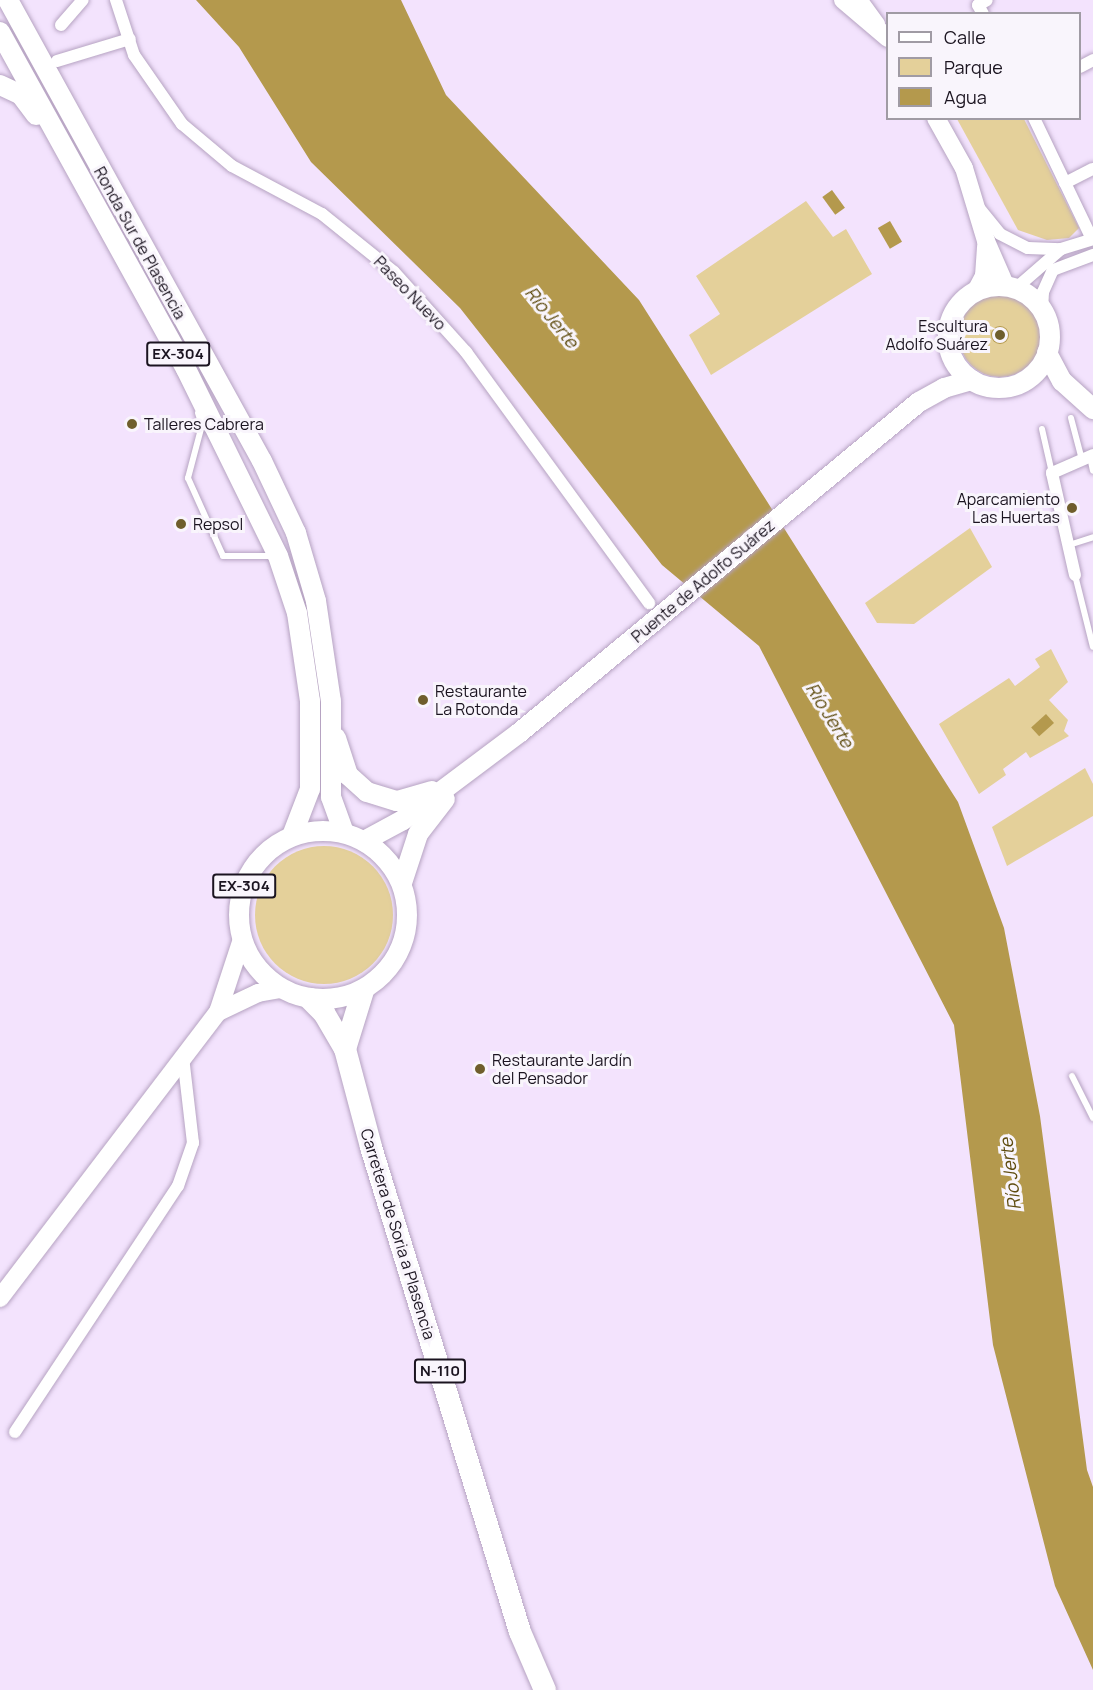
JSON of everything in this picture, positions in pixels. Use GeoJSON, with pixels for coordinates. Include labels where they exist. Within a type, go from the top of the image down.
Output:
{"type":"FeatureCollection","features":[{"type":"Feature","properties":{"kind":"highway"},"geometry":{"type":"LineString","coordinates":[[345,1049],[363,991]]}},
{"type":"Feature","properties":{"kind":"highway","name":"N-110"},"geometry":{"type":"LineString","coordinates":[[310,999],[324,1013],[345,1049]]}},
{"type":"Feature","properties":{"kind":"highway","name":"Carretera de Soria a Plasencia"},"geometry":{"type":"LineString","coordinates":[[345,1049],[370,1148],[520,1632],[545,1690]]}},
{"type":"Feature","properties":{"kind":"main road","name":"Ronda Sur de Plasencia"},"geometry":{"type":"LineString","coordinates":[[8,0],[262,461],[296,533],[316,601],[331,701],[331,797],[344,833]]}},
{"type":"Feature","properties":{"kind":"main road"},"geometry":{"type":"LineString","coordinates":[[843,0],[886,34]]}},
{"type":"Feature","properties":{"kind":"main road","name":"Ronda Sur de Plasencia"},"geometry":{"type":"LineString","coordinates":[[0,32],[186,369],[278,556],[297,613],[310,701],[310,789],[292,836]]}},
{"type":"Feature","properties":{"kind":"main road"},"geometry":{"type":"LineString","coordinates":[[0,85],[21,95],[76,168]]}},
{"type":"Feature","properties":{"kind":"main road"},"geometry":{"type":"LineString","coordinates":[[937,120],[964,168],[979,207],[986,241],[984,276],[976,291],[965,299],[953,317],[948,337],[950,351],[962,373],[972,380],[1000,388],[1029,378],[1070,389]]}},
{"type":"Feature","properties":{"kind":"main road"},"geometry":{"type":"LineString","coordinates":[[986,241],[1011,288],[1042,311],[1050,339],[1047,353],[1029,378]]}},
{"type":"Feature","properties":{"kind":"main road"},"geometry":{"type":"LineString","coordinates":[[976,291],[1011,288]]}},
{"type":"Feature","properties":{"kind":"main road"},"geometry":{"type":"LineString","coordinates":[[917,403],[940,376],[950,351]]}},
{"type":"Feature","properties":{"kind":"main road"},"geometry":{"type":"LineString","coordinates":[[1047,353],[1070,389],[1093,409]]}},
{"type":"Feature","properties":{"kind":"main road"},"geometry":{"type":"LineString","coordinates":[[917,403],[944,388],[972,380]]}},
{"type":"Feature","properties":{"kind":"main road","name":"Puente de Adolfo Suárez"},"geometry":{"type":"LineString","coordinates":[[485,759],[917,403]]}},
{"type":"Feature","properties":{"kind":"main road"},"geometry":{"type":"LineString","coordinates":[[331,701],[339,754],[357,785],[380,798],[396,801],[453,781]]}},
{"type":"Feature","properties":{"kind":"main road"},"geometry":{"type":"LineString","coordinates":[[364,840],[403,820],[485,759]]}},
{"type":"Feature","properties":{"kind":"main road"},"geometry":{"type":"LineString","coordinates":[[402,883],[408,857],[435,808],[485,759]]}},
{"type":"Feature","properties":{"kind":"main road","name":"EX-304"},"geometry":{"type":"LineString","coordinates":[[318,831],[344,833],[364,840],[387,858],[402,883],[408,908],[407,933],[398,956],[383,976],[363,991],[337,999],[310,999],[281,989],[257,968],[242,939],[240,904],[252,870],[270,850],[292,836],[318,831]]}},
{"type":"Feature","properties":{"kind":"main road"},"geometry":{"type":"LineString","coordinates":[[0,1298],[218,1012],[242,939]]}},
{"type":"Feature","properties":{"kind":"main road"},"geometry":{"type":"LineString","coordinates":[[218,1012],[258,993],[281,989]]}},
{"type":"Feature","properties":{"kind":"street"},"geometry":{"type":"LineString","coordinates":[[61,25],[83,0]]}},
{"type":"Feature","properties":{"kind":"street","name":"Paseo Nuevo"},"geometry":{"type":"LineString","coordinates":[[116,0],[134,55],[182,124],[200,141],[246,175],[322,214],[394,272],[480,371],[649,603]]}},
{"type":"Feature","properties":{"kind":"street"},"geometry":{"type":"LineString","coordinates":[[862,0],[886,33]]}},
{"type":"Feature","properties":{"kind":"street"},"geometry":{"type":"LineString","coordinates":[[57,61],[130,39]]}},
{"type":"Feature","properties":{"kind":"street"},"geometry":{"type":"LineString","coordinates":[[979,207],[1000,234],[1028,248],[1061,249],[1093,239],[1035,120]]}},
{"type":"Feature","properties":{"kind":"street"},"geometry":{"type":"LineString","coordinates":[[1065,183],[1088,172]]}},
{"type":"Feature","properties":{"kind":"street"},"geometry":{"type":"LineString","coordinates":[[1011,288],[1061,249]]}},
{"type":"Feature","properties":{"kind":"street"},"geometry":{"type":"LineString","coordinates":[[1042,311],[1043,292],[1053,270],[1093,255]]}},
{"type":"Feature","properties":{"kind":"street"},"geometry":{"type":"LineString","coordinates":[[1075,575],[1052,473],[1088,457]]}},
{"type":"Feature","properties":{"kind":"street"},"geometry":{"type":"LineString","coordinates":[[15,1432],[178,1186],[193,1143],[183,1057]]}},
{"type":"Feature","properties":{"kind":"lane"},"geometry":{"type":"LineString","coordinates":[[186,369],[202,425],[188,478],[223,556],[278,556]]}},
{"type":"Feature","properties":{"kind":"lane"},"geometry":{"type":"LineString","coordinates":[[1071,418],[1093,471]]}},
{"type":"Feature","properties":{"kind":"lane"},"geometry":{"type":"LineString","coordinates":[[1042,429],[1052,473]]}},
{"type":"Feature","properties":{"kind":"lane"},"geometry":{"type":"LineString","coordinates":[[1068,545],[1093,537]]}},
{"type":"Feature","properties":{"kind":"lane"},"geometry":{"type":"LineString","coordinates":[[1075,575],[1093,647]]}},
{"type":"Feature","properties":{"kind":"lane"},"geometry":{"type":"LineString","coordinates":[[1072,1076],[1093,1118]]}},
{"type":"Feature","properties":{"kind":"green space"},"geometry":{"type":"Polygon","coordinates":[[[958,120],[1025,120],[1079,228],[1069,238],[1047,240],[1018,230],[958,120]]]}},
{"type":"Feature","properties":{"kind":"green space"},"geometry":{"type":"Polygon","coordinates":[[[806,201],[833,237],[846,229],[872,274],[711,375],[689,335],[720,314],[696,276],[806,201]]]}},
{"type":"Feature","properties":{"kind":"green space"},"geometry":{"type":"Polygon","coordinates":[[[992,295],[1008,295],[1023,302],[1034,313],[1041,328],[1038,352],[1029,365],[1008,377],[992,377],[977,370],[966,359],[959,344],[959,328],[966,313],[977,302],[992,295]]]}},
{"type":"Feature","properties":{"kind":"green space"},"geometry":{"type":"Polygon","coordinates":[[[970,528],[992,567],[914,624],[877,623],[865,603],[970,528]]]}},
{"type":"Feature","properties":{"kind":"green space"},"geometry":{"type":"Polygon","coordinates":[[[1051,649],[1068,682],[1049,700],[1068,720],[1064,731],[1069,736],[1030,758],[1026,752],[1003,769],[1006,775],[979,794],[939,724],[1009,678],[1015,686],[1040,667],[1035,659],[1051,649]]]}},
{"type":"Feature","properties":{"kind":"green space"},"geometry":{"type":"Polygon","coordinates":[[[1085,768],[1093,784],[1093,816],[1007,866],[992,827],[1085,768]]]}},
{"type":"Feature","properties":{"kind":"green space"},"geometry":{"type":"Polygon","coordinates":[[[324,846],[350,851],[373,866],[388,889],[393,915],[388,941],[373,964],[350,979],[324,984],[298,979],[275,964],[260,941],[255,915],[260,889],[275,866],[298,851],[324,846]]]}},
{"type":"Feature","properties":{"kind":"water","name":"Río Jerte"},"geometry":{"type":"Polygon","coordinates":[[[196,0],[401,0],[446,95],[639,300],[958,802],[1004,928],[1040,1116],[1087,1470],[1093,1487],[1093,1670],[1055,1586],[993,1345],[954,1025],[759,646],[662,565],[460,308],[311,162],[239,47],[196,0]]]}},
{"type":"Feature","properties":{"kind":"water"},"geometry":{"type":"Polygon","coordinates":[[[832,190],[845,208],[835,215],[822,197],[832,190]]]}},
{"type":"Feature","properties":{"kind":"water"},"geometry":{"type":"Polygon","coordinates":[[[890,221],[902,242],[890,249],[878,228],[890,221]]]}},
{"type":"Feature","properties":{"kind":"water"},"geometry":{"type":"Polygon","coordinates":[[[1000,326],[1006,329],[1009,335],[1006,341],[1000,344],[994,341],[991,335],[994,329],[1000,326]]]}},
{"type":"Feature","properties":{"kind":"water"},"geometry":{"type":"Polygon","coordinates":[[[1046,714],[1054,723],[1039,736],[1031,727],[1046,714]]]}},
{"type":"Feature","properties":{"kind":"place","name":"Escultura Adolfo Suárez"},"geometry":{"type":"Point","coordinates":[1000,335]}},
{"type":"Feature","properties":{"kind":"place","name":"Talleres Cabrera"},"geometry":{"type":"Point","coordinates":[132,424]}},
{"type":"Feature","properties":{"kind":"place","name":"Aparcamiento Las Huertas"},"geometry":{"type":"Point","coordinates":[1072,508]}},
{"type":"Feature","properties":{"kind":"place","name":"Repsol"},"geometry":{"type":"Point","coordinates":[181,524]}},
{"type":"Feature","properties":{"kind":"place","name":"Restaurante La Rotonda"},"geometry":{"type":"Point","coordinates":[423,700]}},
{"type":"Feature","properties":{"kind":"place","name":"Restaurante Jardín del Pensador"},"geometry":{"type":"Point","coordinates":[480,1069]}}]}
